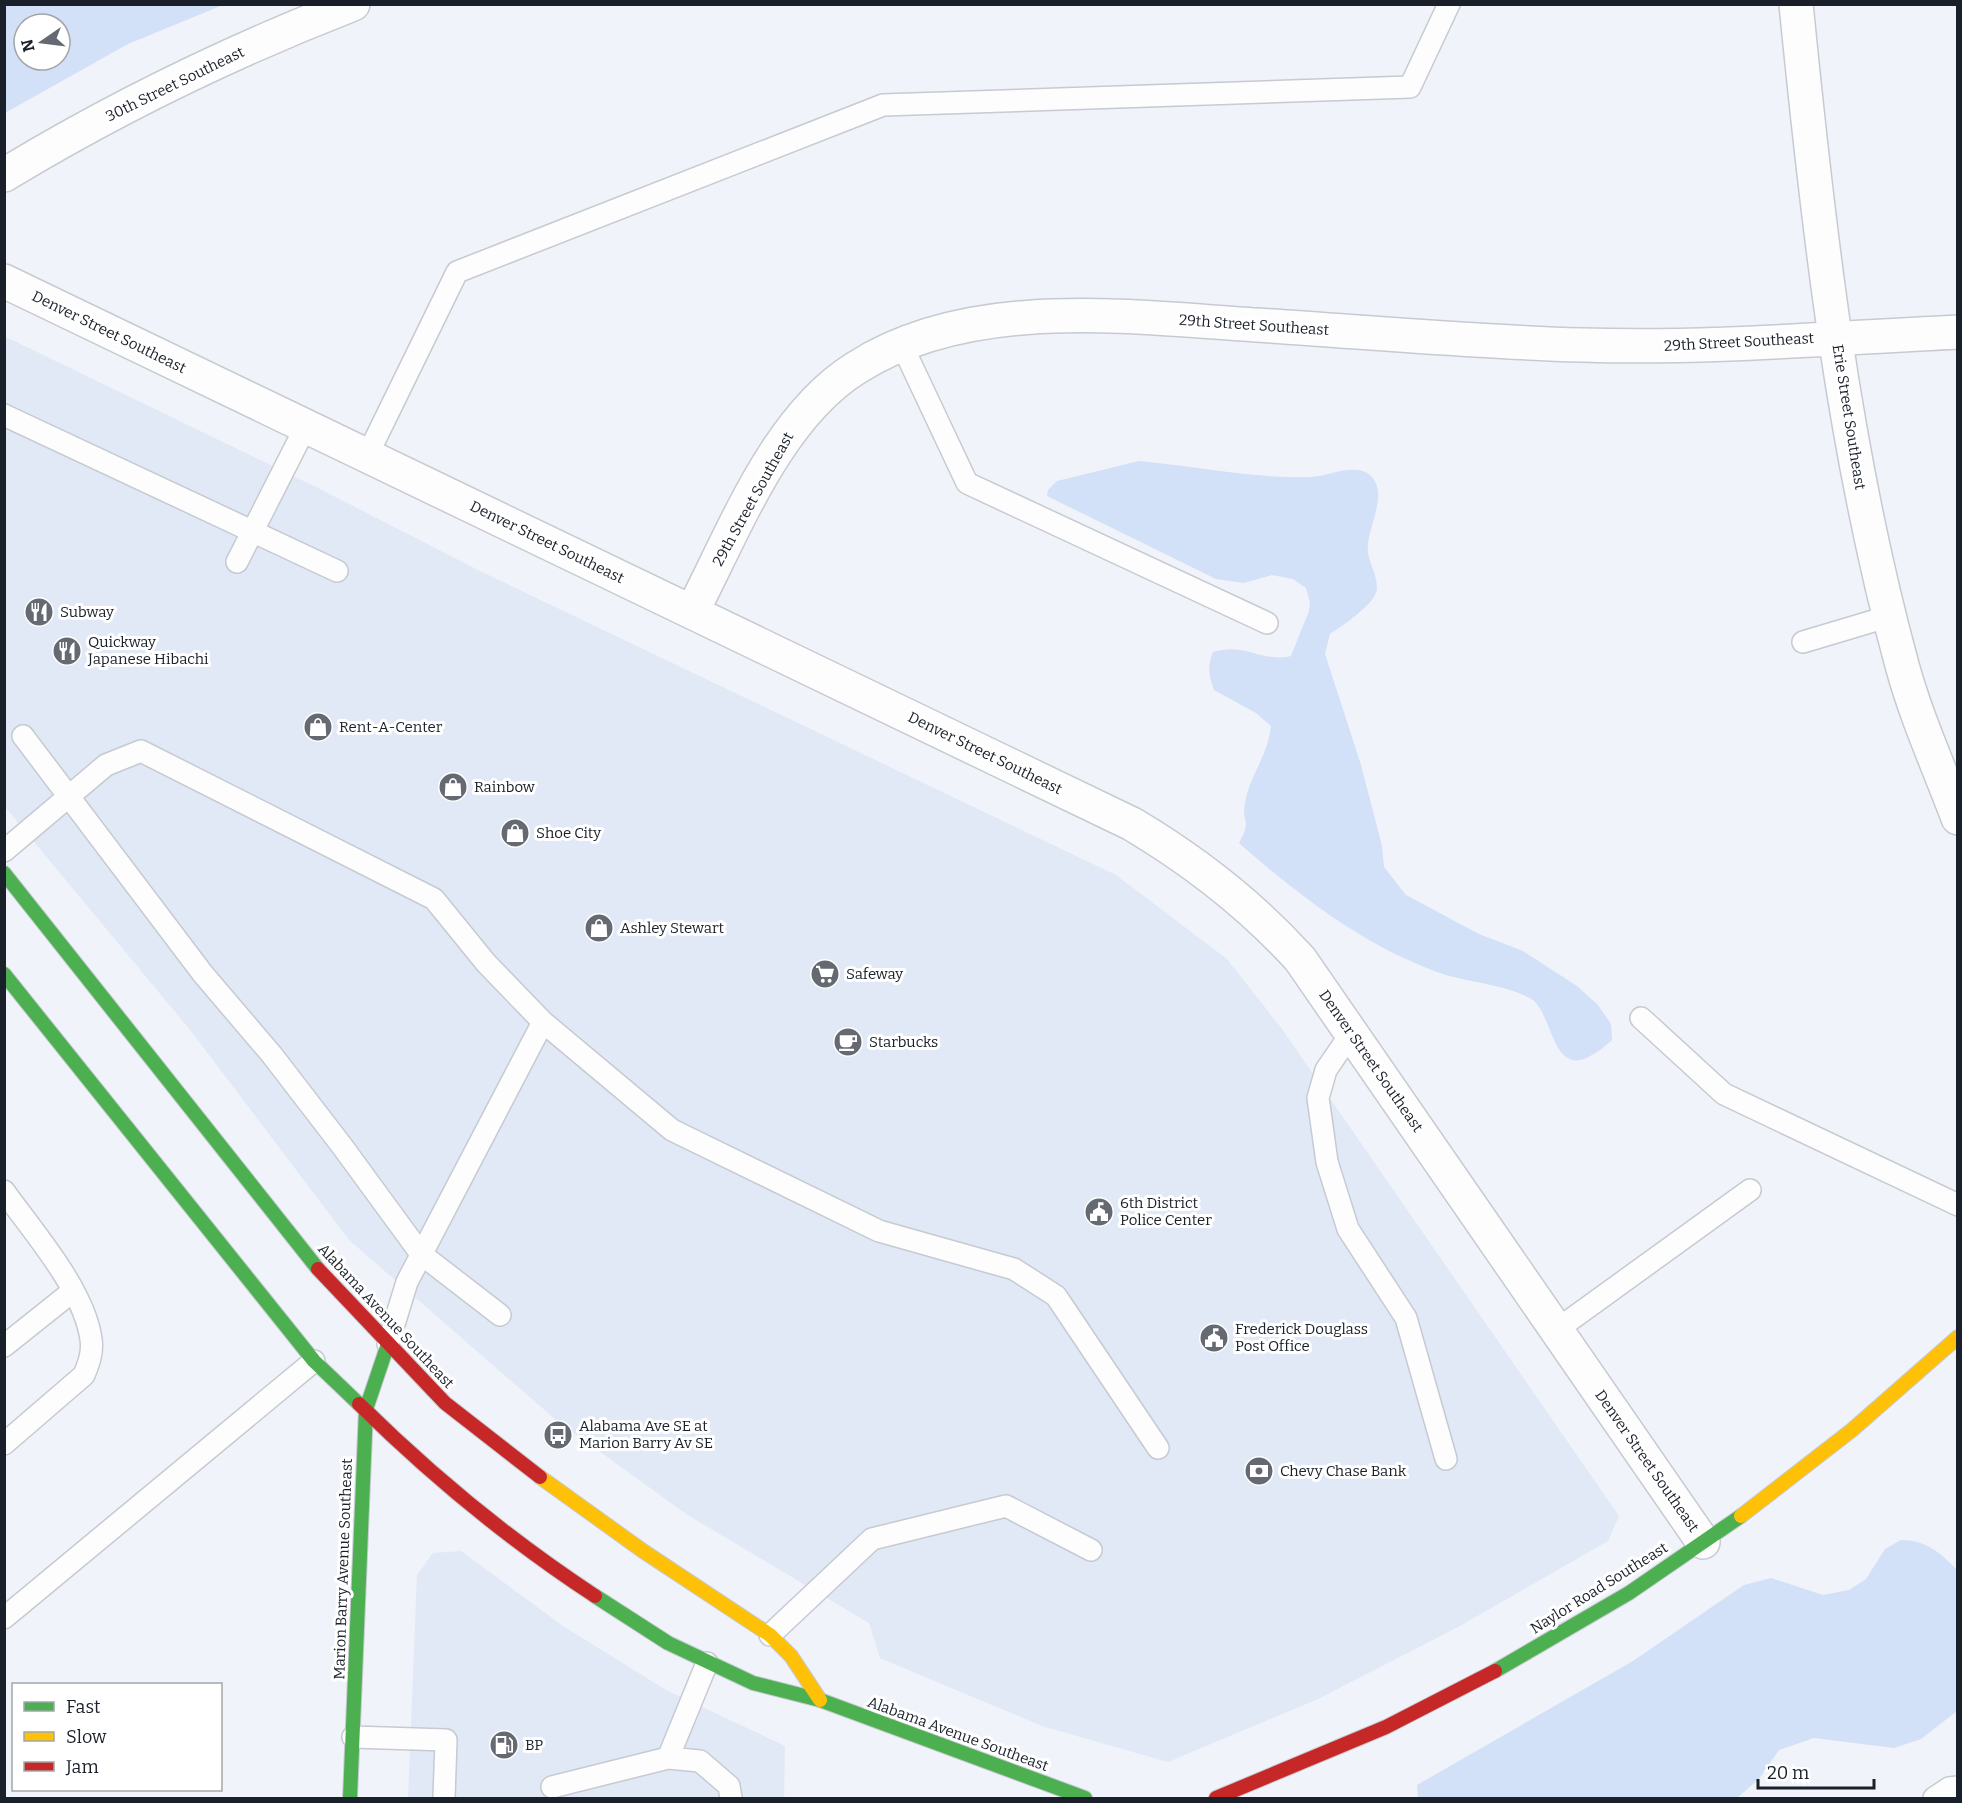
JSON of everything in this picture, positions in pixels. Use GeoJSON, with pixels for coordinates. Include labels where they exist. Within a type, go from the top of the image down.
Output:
{"type":"FeatureCollection","features":[{"type":"Feature","properties":{"kind":"main road","name":"Alabama Avenue Southeast"},"geometry":{"type":"LineString","coordinates":[[4,873],[322,1274],[445,1403],[532,1471],[642,1551],[770,1635],[791,1656],[820,1700]]}},
{"type":"Feature","properties":{"kind":"main road","name":"Alabama Avenue Southeast"},"geometry":{"type":"LineString","coordinates":[[4,974],[314,1361],[366,1409],[394,1439],[554,1569],[668,1643],[707,1664],[753,1683],[820,1700],[1084,1798]]}},
{"type":"Feature","properties":{"kind":"main road","name":"Naylor Road Southeast"},"geometry":{"type":"LineString","coordinates":[[1216,1798],[1345,1745],[1479,1680],[1572,1627],[1703,1542],[1852,1430],[1958,1337]]}},
{"type":"Feature","properties":{"kind":"main road","name":"Marion Barry Avenue Southeast"},"geometry":{"type":"LineString","coordinates":[[350,1798],[366,1409],[388,1344]]}},
{"type":"Feature","properties":{"kind":"street","name":"30th Street Southeast"},"geometry":{"type":"LineString","coordinates":[[4,176],[96,123],[189,76],[267,39],[352,4]]}},
{"type":"Feature","properties":{"kind":"street","name":"Erie Street Southeast"},"geometry":{"type":"LineString","coordinates":[[1796,4],[1813,177],[1853,461],[1902,667],[1958,818]]}},
{"type":"Feature","properties":{"kind":"street","name":"Denver Street Southeast"},"geometry":{"type":"LineString","coordinates":[[4,281],[1132,824],[1170,847],[1222,884],[1271,927],[1300,959],[1703,1542]]}},
{"type":"Feature","properties":{"kind":"street","name":"29th Street Southeast"},"geometry":{"type":"LineString","coordinates":[[693,612],[774,454],[794,425],[816,400],[842,377],[901,344],[967,326],[1051,317],[1153,319],[1578,345],[1689,346],[1958,332]]}},
{"type":"Feature","properties":{"kind":"lane"},"geometry":{"type":"LineString","coordinates":[[367,456],[457,272],[883,105],[1410,87],[1449,4]]}},
{"type":"Feature","properties":{"kind":"lane"},"geometry":{"type":"LineString","coordinates":[[901,344],[967,483],[1267,623]]}},
{"type":"Feature","properties":{"kind":"lane"},"geometry":{"type":"LineString","coordinates":[[4,415],[337,571]]}},
{"type":"Feature","properties":{"kind":"lane"},"geometry":{"type":"LineString","coordinates":[[237,562],[306,426]]}},
{"type":"Feature","properties":{"kind":"lane"},"geometry":{"type":"LineString","coordinates":[[1803,642],[1890,616]]}},
{"type":"Feature","properties":{"kind":"lane"},"geometry":{"type":"LineString","coordinates":[[22,736],[70,795],[124,871],[203,974],[279,1064],[422,1254],[500,1315]]}},
{"type":"Feature","properties":{"kind":"lane"},"geometry":{"type":"LineString","coordinates":[[4,852],[106,765],[141,751],[434,898],[486,963],[543,1022],[672,1130],[879,1231],[1014,1269],[1056,1296],[1158,1449]]}},
{"type":"Feature","properties":{"kind":"lane"},"geometry":{"type":"LineString","coordinates":[[1641,1018],[1724,1094],[1958,1205]]}},
{"type":"Feature","properties":{"kind":"lane"},"geometry":{"type":"LineString","coordinates":[[388,1344],[407,1282],[543,1022]]}},
{"type":"Feature","properties":{"kind":"lane"},"geometry":{"type":"LineString","coordinates":[[1352,1032],[1326,1070],[1318,1098],[1327,1162],[1348,1229],[1406,1318],[1446,1459]]}},
{"type":"Feature","properties":{"kind":"lane"},"geometry":{"type":"LineString","coordinates":[[1555,1330],[1750,1190]]}},
{"type":"Feature","properties":{"kind":"lane"},"geometry":{"type":"LineString","coordinates":[[4,1191],[73,1291],[92,1342],[90,1361],[84,1375],[4,1443]]}},
{"type":"Feature","properties":{"kind":"lane"},"geometry":{"type":"LineString","coordinates":[[4,1346],[73,1291]]}},
{"type":"Feature","properties":{"kind":"lane"},"geometry":{"type":"LineString","coordinates":[[9,1605],[314,1361]]}},
{"type":"Feature","properties":{"kind":"lane"},"geometry":{"type":"LineString","coordinates":[[770,1635],[872,1539],[1006,1506],[1091,1550]]}},
{"type":"Feature","properties":{"kind":"lane"},"geometry":{"type":"LineString","coordinates":[[668,1758],[707,1664]]}},
{"type":"Feature","properties":{"kind":"lane"},"geometry":{"type":"LineString","coordinates":[[353,1737],[446,1740],[444,1798]]}},
{"type":"Feature","properties":{"kind":"lane"},"geometry":{"type":"LineString","coordinates":[[552,1787],[668,1758],[700,1761],[729,1786],[730,1798]]}},
{"type":"Feature","properties":{"kind":"lane"},"geometry":{"type":"LineString","coordinates":[[1934,1798],[1949,1788],[1958,1786]]}},
{"type":"Feature","properties":{"kind":"shaded area"},"geometry":{"type":"Polygon","coordinates":[[[5,4],[223,4],[128,44],[5,113],[5,4]]]}},
{"type":"Feature","properties":{"kind":"shaded area"},"geometry":{"type":"Polygon","coordinates":[[[4,336],[316,487],[480,571],[1116,875],[1227,959],[1282,1029],[1619,1516],[1608,1541],[1460,1626],[1318,1699],[1168,1762],[1042,1726],[880,1658],[869,1623],[686,1514],[556,1420],[349,1240],[191,1031],[5,807],[4,336]]]}},
{"type":"Feature","properties":{"kind":"shaded area"},"geometry":{"type":"Polygon","coordinates":[[[1139,461],[1268,476],[1311,477],[1359,470],[1372,477],[1377,485],[1378,494],[1368,553],[1377,588],[1371,600],[1358,614],[1330,634],[1325,654],[1361,765],[1382,846],[1384,867],[1406,895],[1479,934],[1523,951],[1577,986],[1598,1005],[1611,1024],[1612,1040],[1604,1047],[1583,1059],[1573,1060],[1566,1057],[1555,1041],[1542,1011],[1530,998],[1507,989],[1437,972],[1383,948],[1308,900],[1239,843],[1246,825],[1244,810],[1247,793],[1266,747],[1271,726],[1256,713],[1214,690],[1209,671],[1211,657],[1213,652],[1235,649],[1271,657],[1291,656],[1309,611],[1310,602],[1306,588],[1293,579],[1272,575],[1244,583],[1216,579],[1047,496],[1048,490],[1057,481],[1139,461]]]}},
{"type":"Feature","properties":{"kind":"shaded area"},"geometry":{"type":"Polygon","coordinates":[[[1901,1540],[1925,1545],[1945,1558],[1957,1570],[1957,1711],[1921,1739],[1894,1748],[1814,1738],[1779,1750],[1759,1779],[1737,1798],[1418,1798],[1417,1785],[1633,1661],[1744,1585],[1771,1578],[1823,1595],[1849,1590],[1866,1579],[1885,1549],[1901,1540]]]}},
{"type":"Feature","properties":{"kind":"shaded area"},"geometry":{"type":"Polygon","coordinates":[[[461,1551],[563,1626],[666,1690],[785,1746],[784,1798],[408,1798],[417,1575],[433,1553],[461,1551]]]}},
{"type":"Feature","properties":{"kind":"traffic: fast"},"geometry":{"type":"LineString","coordinates":[[4,873],[318,1269]]}},
{"type":"Feature","properties":{"kind":"traffic: fast"},"geometry":{"type":"LineString","coordinates":[[4,974],[314,1361],[359,1404]]}},
{"type":"Feature","properties":{"kind":"traffic: fast"},"geometry":{"type":"LineString","coordinates":[[350,1798],[366,1409],[388,1344]]}},
{"type":"Feature","properties":{"kind":"traffic: fast"},"geometry":{"type":"LineString","coordinates":[[1495,1671],[1629,1593],[1741,1516]]}},
{"type":"Feature","properties":{"kind":"traffic: fast"},"geometry":{"type":"LineString","coordinates":[[595,1596],[668,1643],[753,1683],[820,1700],[1085,1798]]}},
{"type":"Feature","properties":{"kind":"traffic: slow"},"geometry":{"type":"LineString","coordinates":[[1741,1516],[1852,1430],[1958,1337]]}},
{"type":"Feature","properties":{"kind":"traffic: slow"},"geometry":{"type":"LineString","coordinates":[[540,1477],[643,1551],[770,1635],[791,1656],[820,1700]]}},
{"type":"Feature","properties":{"kind":"traffic: jam"},"geometry":{"type":"LineString","coordinates":[[318,1269],[445,1403],[540,1477]]}},
{"type":"Feature","properties":{"kind":"traffic: jam"},"geometry":{"type":"LineString","coordinates":[[359,1404],[472,1506],[533,1553],[595,1596]]}},
{"type":"Feature","properties":{"kind":"traffic: jam"},"geometry":{"type":"LineString","coordinates":[[1216,1798],[1386,1727],[1495,1671]]}},
{"type":"Feature","properties":{"kind":"place","name":"Subway"},"geometry":{"type":"Point","coordinates":[39,612]}},
{"type":"Feature","properties":{"kind":"place","name":"Quickway Japanese Hibachi"},"geometry":{"type":"Point","coordinates":[67,651]}},
{"type":"Feature","properties":{"kind":"place","name":"Rent-A-Center"},"geometry":{"type":"Point","coordinates":[318,727]}},
{"type":"Feature","properties":{"kind":"place","name":"Rainbow"},"geometry":{"type":"Point","coordinates":[453,787]}},
{"type":"Feature","properties":{"kind":"place","name":"Shoe City"},"geometry":{"type":"Point","coordinates":[515,833]}},
{"type":"Feature","properties":{"kind":"place","name":"Ashley Stewart"},"geometry":{"type":"Point","coordinates":[599,928]}},
{"type":"Feature","properties":{"kind":"place","name":"Safeway"},"geometry":{"type":"Point","coordinates":[825,974]}},
{"type":"Feature","properties":{"kind":"place","name":"Starbucks"},"geometry":{"type":"Point","coordinates":[848,1042]}},
{"type":"Feature","properties":{"kind":"place","name":"6th District Police Center"},"geometry":{"type":"Point","coordinates":[1099,1212]}},
{"type":"Feature","properties":{"kind":"place","name":"Frederick Douglass Post Office"},"geometry":{"type":"Point","coordinates":[1214,1338]}},
{"type":"Feature","properties":{"kind":"place","name":"Alabama Ave SE at Marion Barry Av SE"},"geometry":{"type":"Point","coordinates":[558,1435]}},
{"type":"Feature","properties":{"kind":"place","name":"Chevy Chase Bank"},"geometry":{"type":"Point","coordinates":[1259,1471]}},
{"type":"Feature","properties":{"kind":"place","name":"BP"},"geometry":{"type":"Point","coordinates":[504,1745]}}]}
